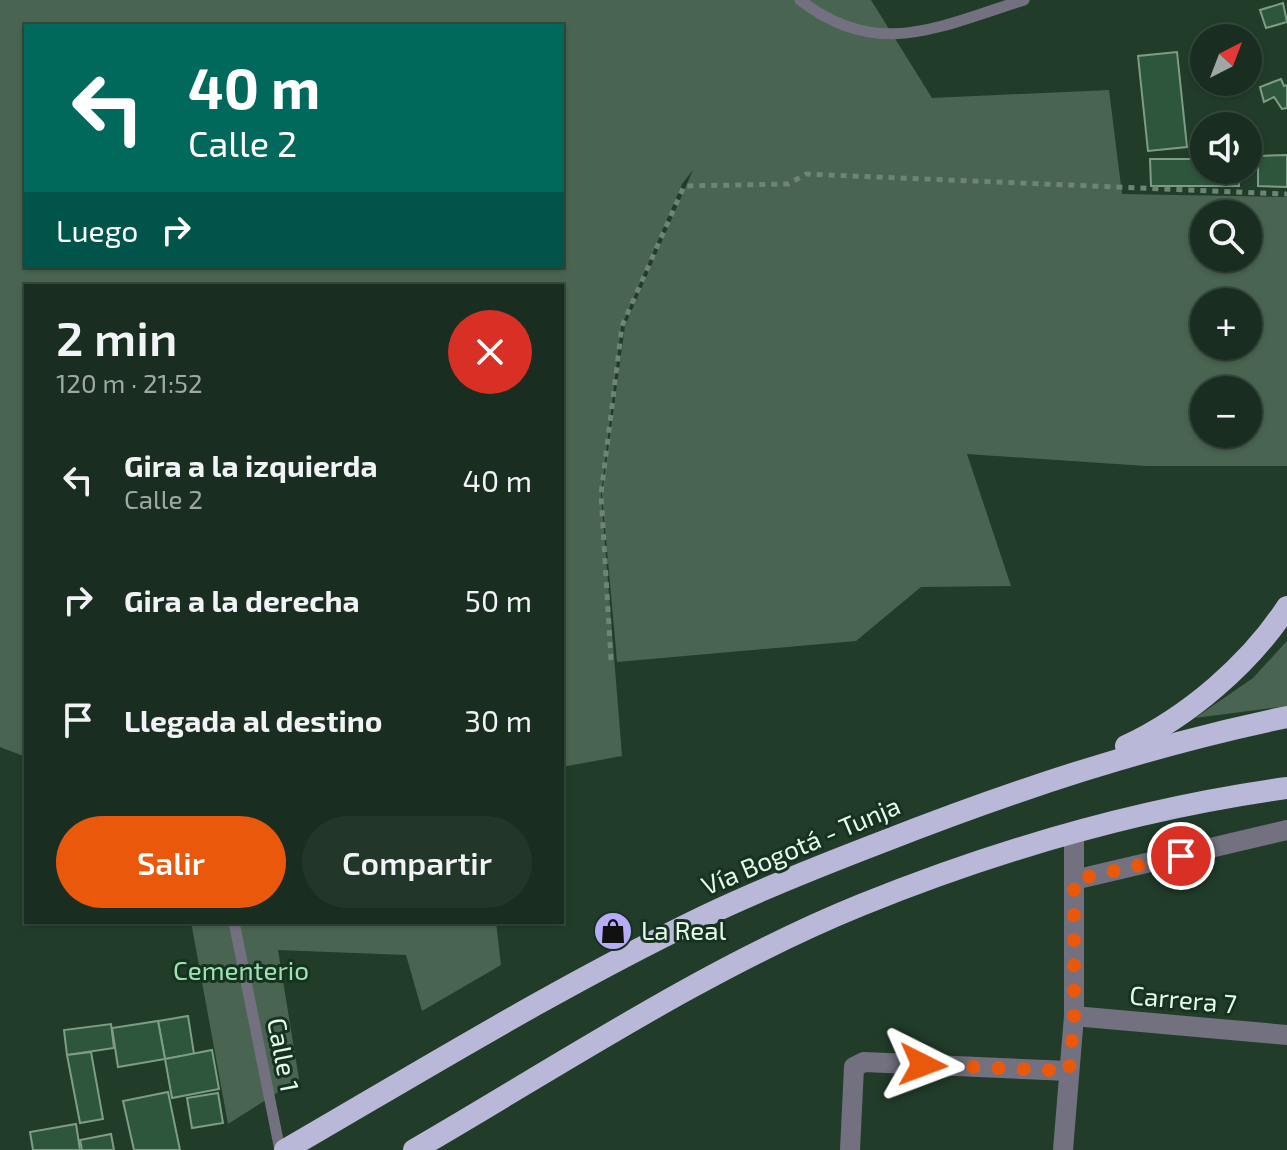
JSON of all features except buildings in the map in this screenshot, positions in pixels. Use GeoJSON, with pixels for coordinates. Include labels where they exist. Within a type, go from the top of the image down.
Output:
{"type":"FeatureCollection","features":[{"type":"Feature","properties":{"kind":"highway"},"geometry":{"type":"LineString","coordinates":[[1079,769],[1137,741],[1190,707],[1238,666],[1287,607]]}},
{"type":"Feature","properties":{"kind":"highway","name":"Vía Bogotá - Tunja"},"geometry":{"type":"LineString","coordinates":[[283,1150],[555,994],[704,916],[868,847],[1079,769],[1193,736],[1287,717]]}},
{"type":"Feature","properties":{"kind":"highway"},"geometry":{"type":"LineString","coordinates":[[414,1150],[736,964],[861,905],[1074,833],[1198,800],[1287,788]]}},
{"type":"Feature","properties":{"kind":"street"},"geometry":{"type":"LineString","coordinates":[[1074,880],[1287,830]]}},
{"type":"Feature","properties":{"kind":"street"},"geometry":{"type":"LineString","coordinates":[[1063,1150],[1074,1016],[1074,833]]}},
{"type":"Feature","properties":{"kind":"street","name":"Carrera 7"},"geometry":{"type":"LineString","coordinates":[[1074,1016],[1287,1035]]}},
{"type":"Feature","properties":{"kind":"street"},"geometry":{"type":"LineString","coordinates":[[850,1150],[851,1079],[854,1067],[864,1062],[1069,1071]]}},
{"type":"Feature","properties":{"kind":"lane"},"geometry":{"type":"LineString","coordinates":[[800,0],[825,20],[862,34],[912,34],[1024,0]]}},
{"type":"Feature","properties":{"kind":"lane","name":"Calle 1"},"geometry":{"type":"LineString","coordinates":[[234,924],[283,1150]]}},
{"type":"Feature","properties":{"kind":"path"},"geometry":{"type":"LineString","coordinates":[[611,660],[601,494],[622,326],[684,186],[788,184],[806,174],[1287,194]]}},
{"type":"Feature","properties":{"kind":"green space"},"geometry":{"type":"Polygon","coordinates":[[[0,0],[871,0],[932,98],[1109,90],[1122,194],[1287,197],[1287,466],[1146,466],[967,454],[1011,586],[921,587],[856,641],[617,662],[602,494],[625,326],[693,170],[682,184],[621,327],[601,495],[622,756],[564,767],[564,284],[24,284],[24,756],[0,747],[0,0]]]}},
{"type":"Feature","properties":{"kind":"green space"},"geometry":{"type":"Polygon","coordinates":[[[1287,641],[1287,706],[1195,718],[1253,678],[1287,641]]]}},
{"type":"Feature","properties":{"kind":"green space","name":"Cementerio"},"geometry":{"type":"Polygon","coordinates":[[[191,924],[496,924],[501,965],[422,1011],[406,955],[278,950],[299,1079],[228,1124],[191,924]]]}},
{"type":"Feature","properties":{"kind":"place","name":"La Real"},"geometry":{"type":"Point","coordinates":[613,931]}},
{"type":"Feature","properties":{"kind":"route"},"geometry":{"type":"LineString","coordinates":[[923,1065],[1069,1071],[1074,1016],[1074,880],[1181,856]]}}]}
